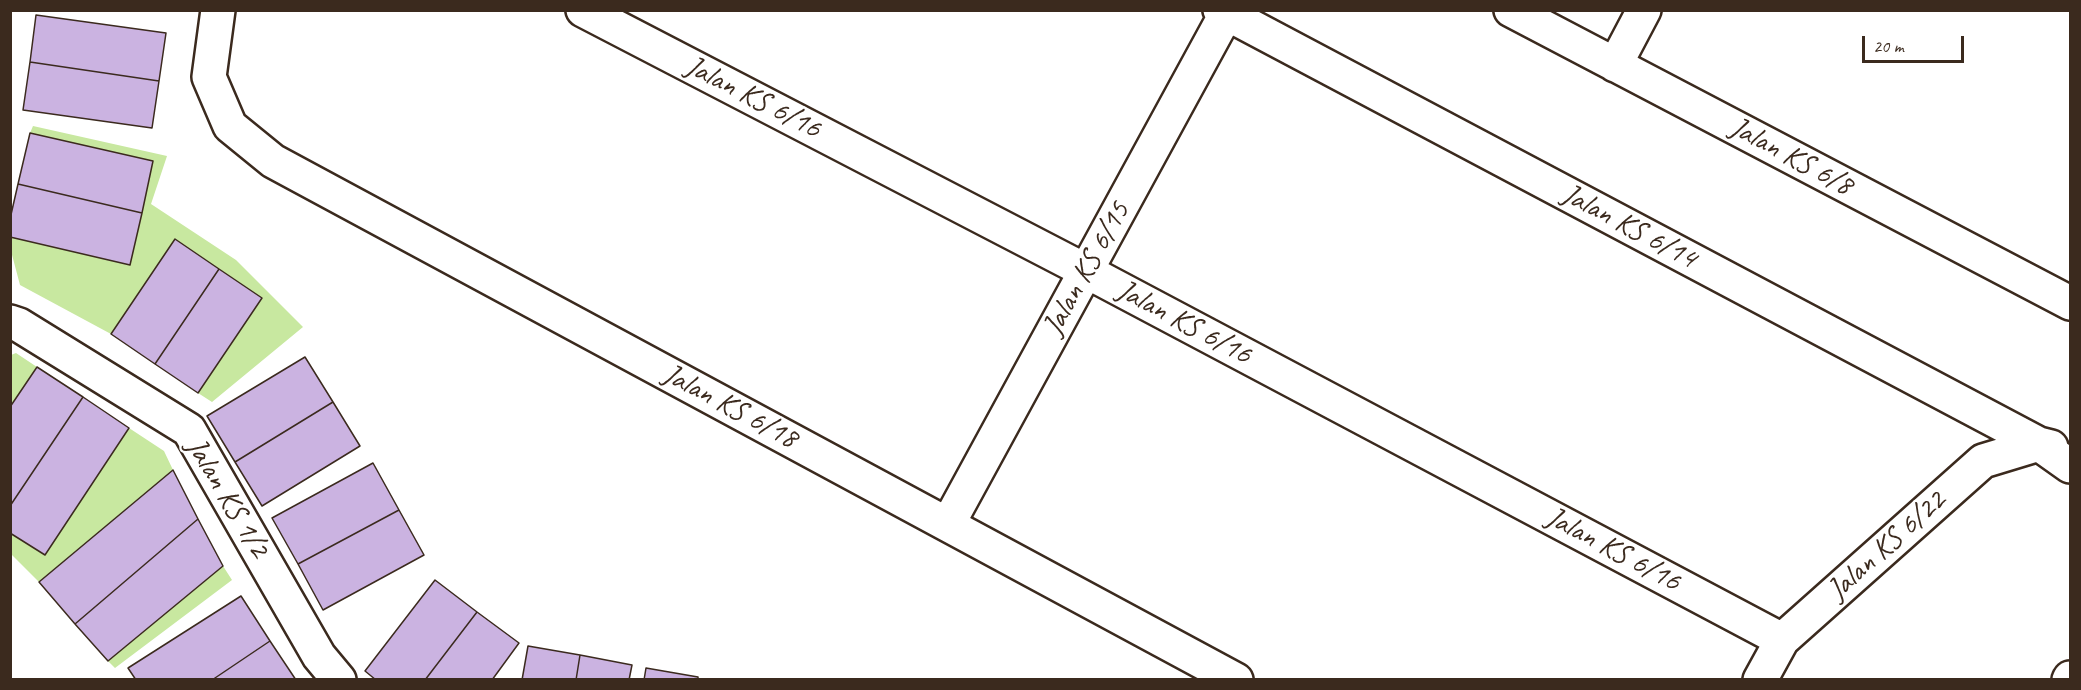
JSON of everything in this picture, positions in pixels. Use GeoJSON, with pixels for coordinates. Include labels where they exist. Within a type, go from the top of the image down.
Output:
{"type":"FeatureCollection","features":[{"type":"Feature","properties":{"kind":"street","name":"Jalan KS 6/18"},"geometry":{"type":"LineString","coordinates":[[218,10],[209,76],[230,126],[273,161],[1236,680]]}},
{"type":"Feature","properties":{"kind":"street","name":"Jalan KS 6/16"},"geometry":{"type":"LineString","coordinates":[[583,10],[1086,271],[1782,640]]}},
{"type":"Feature","properties":{"kind":"street","name":"Jalan KS 6/8"},"geometry":{"type":"LineString","coordinates":[[1511,10],[2070,303]]}},
{"type":"Feature","properties":{"kind":"street"},"geometry":{"type":"LineString","coordinates":[[1615,65],[1644,10]]}},
{"type":"Feature","properties":{"kind":"street","name":"Jalan KS 6/15"},"geometry":{"type":"LineString","coordinates":[[948,524],[1086,271],[1223,12]]}},
{"type":"Feature","properties":{"kind":"street","name":"Jalan KS 6/14"},"geometry":{"type":"LineString","coordinates":[[1223,12],[2039,444],[2069,464]]}},
{"type":"Feature","properties":{"kind":"street","name":"Jalan KS 1/2"},"geometry":{"type":"LineString","coordinates":[[10,322],[19,325],[189,430],[319,656],[339,680]]}},
{"type":"Feature","properties":{"kind":"street","name":"Jalan KS 6/22"},"geometry":{"type":"LineString","coordinates":[[1760,680],[1782,640],[1983,461],[2039,444]]}},
{"type":"Feature","properties":{"kind":"green space"},"geometry":{"type":"Polygon","coordinates":[[[33,126],[167,156],[151,204],[236,260],[303,327],[212,402],[198,393],[262,298],[175,239],[111,334],[20,285],[11,251],[10,237],[129,265],[153,162],[30,133],[33,126]]]}},
{"type":"Feature","properties":{"kind":"green space"},"geometry":{"type":"Polygon","coordinates":[[[16,353],[37,367],[11,407],[11,355],[16,353]]]}},
{"type":"Feature","properties":{"kind":"green space"},"geometry":{"type":"Polygon","coordinates":[[[129,428],[164,451],[173,470],[39,582],[11,554],[10,533],[45,555],[129,428]]]}},
{"type":"Feature","properties":{"kind":"green space"},"geometry":{"type":"Polygon","coordinates":[[[223,566],[232,580],[115,668],[108,661],[223,566]]]}},
{"type":"Feature","properties":{"kind":"building"},"geometry":{"type":"Polygon","coordinates":[[[36,15],[166,33],[159,81],[30,62],[36,15]]]}},
{"type":"Feature","properties":{"kind":"building"},"geometry":{"type":"Polygon","coordinates":[[[30,62],[159,81],[152,128],[23,110],[30,62]]]}},
{"type":"Feature","properties":{"kind":"building"},"geometry":{"type":"Polygon","coordinates":[[[30,133],[153,161],[142,213],[18,184],[30,133]]]}},
{"type":"Feature","properties":{"kind":"building"},"geometry":{"type":"Polygon","coordinates":[[[18,184],[142,213],[130,265],[10,237],[10,219],[18,184]]]}},
{"type":"Feature","properties":{"kind":"building"},"geometry":{"type":"Polygon","coordinates":[[[175,239],[219,269],[155,364],[111,334],[175,239]]]}},
{"type":"Feature","properties":{"kind":"building"},"geometry":{"type":"Polygon","coordinates":[[[219,269],[262,298],[198,393],[155,364],[219,269]]]}},
{"type":"Feature","properties":{"kind":"building"},"geometry":{"type":"Polygon","coordinates":[[[305,357],[333,402],[235,462],[207,416],[305,357]]]}},
{"type":"Feature","properties":{"kind":"building"},"geometry":{"type":"Polygon","coordinates":[[[37,367],[83,397],[10,506],[10,407],[37,367]]]}},
{"type":"Feature","properties":{"kind":"building"},"geometry":{"type":"Polygon","coordinates":[[[83,397],[129,428],[45,555],[10,533],[10,506],[83,397]]]}},
{"type":"Feature","properties":{"kind":"building"},"geometry":{"type":"Polygon","coordinates":[[[333,402],[360,446],[262,506],[235,462],[333,402]]]}},
{"type":"Feature","properties":{"kind":"building"},"geometry":{"type":"Polygon","coordinates":[[[373,463],[399,510],[298,564],[272,518],[373,463]]]}},
{"type":"Feature","properties":{"kind":"building"},"geometry":{"type":"Polygon","coordinates":[[[173,470],[198,519],[75,624],[39,582],[173,470]]]}},
{"type":"Feature","properties":{"kind":"building"},"geometry":{"type":"Polygon","coordinates":[[[399,510],[424,555],[323,610],[298,564],[399,510]]]}},
{"type":"Feature","properties":{"kind":"building"},"geometry":{"type":"Polygon","coordinates":[[[198,519],[223,566],[108,661],[75,624],[198,519]]]}},
{"type":"Feature","properties":{"kind":"building"},"geometry":{"type":"Polygon","coordinates":[[[435,580],[477,612],[425,680],[376,680],[365,671],[435,580]]]}},
{"type":"Feature","properties":{"kind":"building"},"geometry":{"type":"Polygon","coordinates":[[[241,596],[270,641],[212,680],[136,680],[128,668],[241,596]]]}},
{"type":"Feature","properties":{"kind":"building"},"geometry":{"type":"Polygon","coordinates":[[[477,612],[519,643],[492,680],[425,680],[477,612]]]}},
{"type":"Feature","properties":{"kind":"building"},"geometry":{"type":"Polygon","coordinates":[[[270,641],[296,680],[212,680],[270,641]]]}},
{"type":"Feature","properties":{"kind":"building"},"geometry":{"type":"Polygon","coordinates":[[[528,646],[580,655],[576,680],[522,680],[528,646]]]}},
{"type":"Feature","properties":{"kind":"building"},"geometry":{"type":"Polygon","coordinates":[[[580,655],[632,665],[629,680],[576,680],[580,655]]]}},
{"type":"Feature","properties":{"kind":"building"},"geometry":{"type":"Polygon","coordinates":[[[646,668],[698,677],[698,680],[644,680],[646,668]]]}}]}
